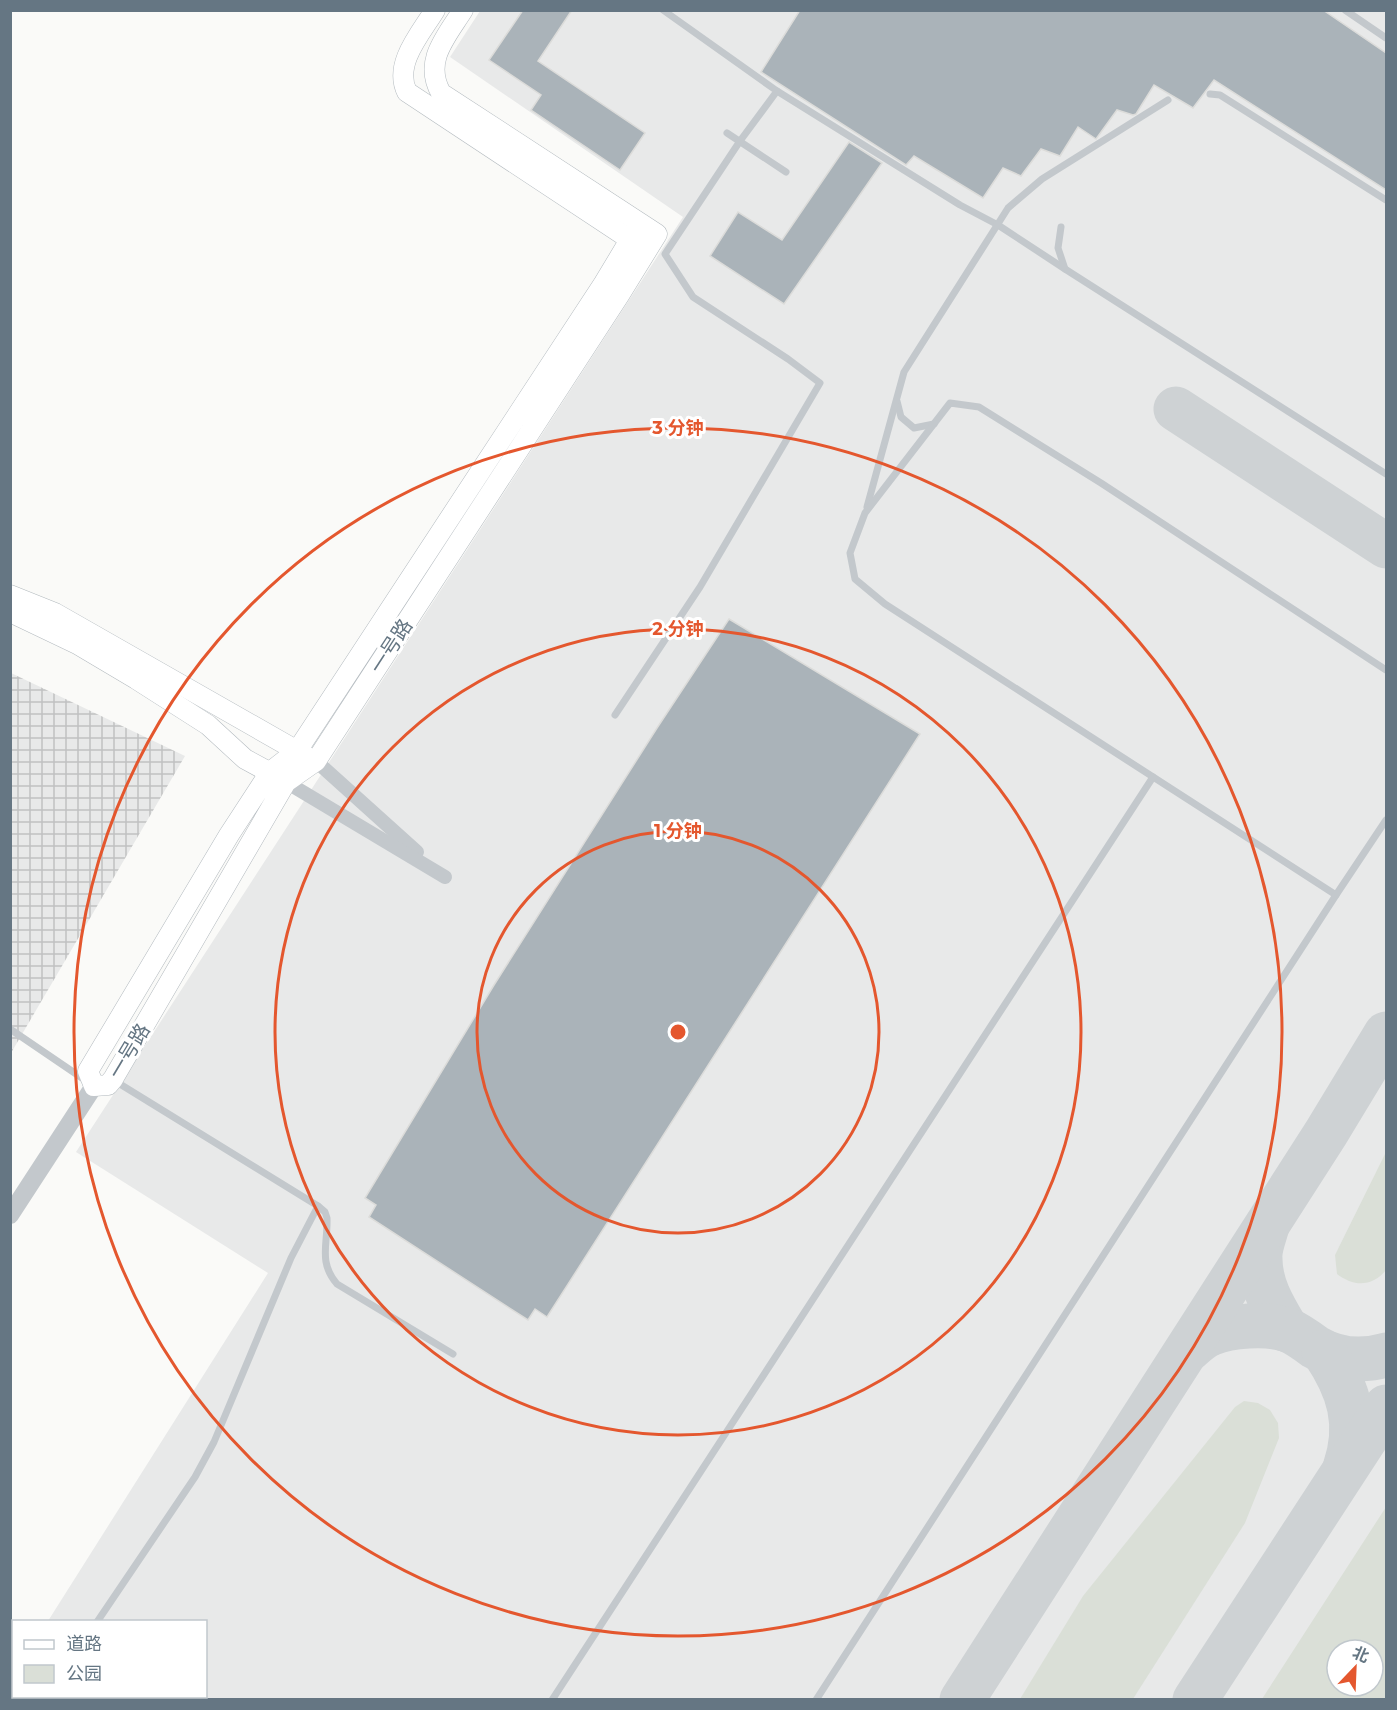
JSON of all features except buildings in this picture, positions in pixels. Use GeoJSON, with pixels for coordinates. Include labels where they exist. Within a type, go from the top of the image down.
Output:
{"type":"FeatureCollection","features":[{"type":"Feature","properties":{"kind":"main road"},"geometry":{"type":"LineString","coordinates":[[435,10],[414,43],[406,61],[403,77],[407,92],[630,240],[652,242]]}},
{"type":"Feature","properties":{"kind":"main road"},"geometry":{"type":"LineString","coordinates":[[463,10],[441,45],[434,62],[435,82],[441,93],[640,223],[652,242]]}},
{"type":"Feature","properties":{"kind":"main road","name":"一号路"},"geometry":{"type":"LineString","coordinates":[[640,223],[591,303],[297,751],[230,835],[88,1071],[94,1086],[108,1085],[112,1079],[278,777],[316,761],[652,242]]}},
{"type":"Feature","properties":{"kind":"main road"},"geometry":{"type":"LineString","coordinates":[[10,595],[55,613],[316,761]]}},
{"type":"Feature","properties":{"kind":"main road"},"geometry":{"type":"LineString","coordinates":[[10,612],[77,644],[136,679],[208,725],[245,759],[278,777]]}},
{"type":"Feature","properties":{"kind":"street"},"geometry":{"type":"LineString","coordinates":[[278,777],[445,877],[342,787],[316,761]]}},
{"type":"Feature","properties":{"kind":"street"},"geometry":{"type":"LineString","coordinates":[[10,1215],[94,1086]]}},
{"type":"Feature","properties":{"kind":"lane"},"geometry":{"type":"LineString","coordinates":[[663,10],[777,91],[960,205],[998,225],[1386,474]]}},
{"type":"Feature","properties":{"kind":"lane"},"geometry":{"type":"LineString","coordinates":[[1345,10],[1386,38]]}},
{"type":"Feature","properties":{"kind":"lane"},"geometry":{"type":"LineString","coordinates":[[615,715],[700,586],[820,383],[788,359],[693,297],[665,254],[740,141],[777,91]]}},
{"type":"Feature","properties":{"kind":"lane"},"geometry":{"type":"LineString","coordinates":[[1210,94],[1220,95],[1386,200]]}},
{"type":"Feature","properties":{"kind":"lane"},"geometry":{"type":"LineString","coordinates":[[1168,100],[1042,179],[1008,208],[904,372],[865,513],[850,553],[855,579],[885,604],[1336,895]]}},
{"type":"Feature","properties":{"kind":"lane"},"geometry":{"type":"LineString","coordinates":[[727,133],[786,172]]}},
{"type":"Feature","properties":{"kind":"lane"},"geometry":{"type":"LineString","coordinates":[[1061,227],[1058,248],[1065,269]]}},
{"type":"Feature","properties":{"kind":"lane"},"geometry":{"type":"LineString","coordinates":[[896,399],[901,417],[914,428],[934,424]]}},
{"type":"Feature","properties":{"kind":"lane"},"geometry":{"type":"LineString","coordinates":[[865,513],[950,403],[979,407],[1101,483],[1386,670]]}},
{"type":"Feature","properties":{"kind":"lane"},"geometry":{"type":"LineString","coordinates":[[552,1700],[1153,777]]}},
{"type":"Feature","properties":{"kind":"lane"},"geometry":{"type":"LineString","coordinates":[[816,1700],[1386,820]]}},
{"type":"Feature","properties":{"kind":"lane"},"geometry":{"type":"LineString","coordinates":[[10,1029],[94,1086]]}},
{"type":"Feature","properties":{"kind":"lane"},"geometry":{"type":"LineString","coordinates":[[112,1079],[318,1206],[325,1212],[327,1218],[325,1263],[337,1284],[453,1354]]}},
{"type":"Feature","properties":{"kind":"lane"},"geometry":{"type":"LineString","coordinates":[[99,1620],[195,1478],[214,1442],[291,1258],[318,1206]]}},
{"type":"Feature","properties":{"kind":"shaded area"},"geometry":{"type":"Polygon","coordinates":[[[480,11],[1386,11],[1386,1699],[11,1700],[10,1680],[12,1677],[12,1698],[207,1698],[207,1620],[49,1620],[268,1273],[76,1152],[683,217],[450,57],[480,11]]]}},
{"type":"Feature","properties":{"kind":"shaded area"},"geometry":{"type":"Polygon","coordinates":[[[11,673],[185,756],[11,1053],[11,673]]]}},
{"type":"Feature","properties":{"kind":"green space"},"geometry":{"type":"Polygon","coordinates":[[[1386,1152],[1386,1270],[1375,1280],[1356,1283],[1337,1274],[1335,1255],[1386,1152]]]}},
{"type":"Feature","properties":{"kind":"green space"},"geometry":{"type":"Polygon","coordinates":[[[1244,1401],[1258,1403],[1270,1410],[1278,1423],[1279,1438],[1245,1523],[1133,1699],[1020,1699],[1083,1596],[1235,1407],[1244,1401]]]}},
{"type":"Feature","properties":{"kind":"green space"},"geometry":{"type":"Polygon","coordinates":[[[1386,1507],[1386,1699],[1262,1699],[1386,1507]]]}},
{"type":"Feature","properties":{"kind":"taxiway"},"geometry":{"type":"LineString","coordinates":[[1176,409],[1386,546]]}},
{"type":"Feature","properties":{"kind":"taxiway"},"geometry":{"type":"LineString","coordinates":[[962,1700],[1326,1133],[1386,1034]]}},
{"type":"Feature","properties":{"kind":"taxiway"},"geometry":{"type":"LineString","coordinates":[[1267,1226],[1260,1255],[1262,1278],[1287,1330]]}},
{"type":"Feature","properties":{"kind":"taxiway"},"geometry":{"type":"LineString","coordinates":[[1188,1350],[1204,1337],[1218,1331],[1260,1326],[1288,1330],[1332,1355],[1359,1359],[1386,1355]]}},
{"type":"Feature","properties":{"kind":"taxiway"},"geometry":{"type":"LineString","coordinates":[[1324,1352],[1340,1380],[1350,1407],[1352,1437],[1345,1468]]}},
{"type":"Feature","properties":{"kind":"taxiway"},"geometry":{"type":"LineString","coordinates":[[1195,1700],[1386,1407]]}}]}
